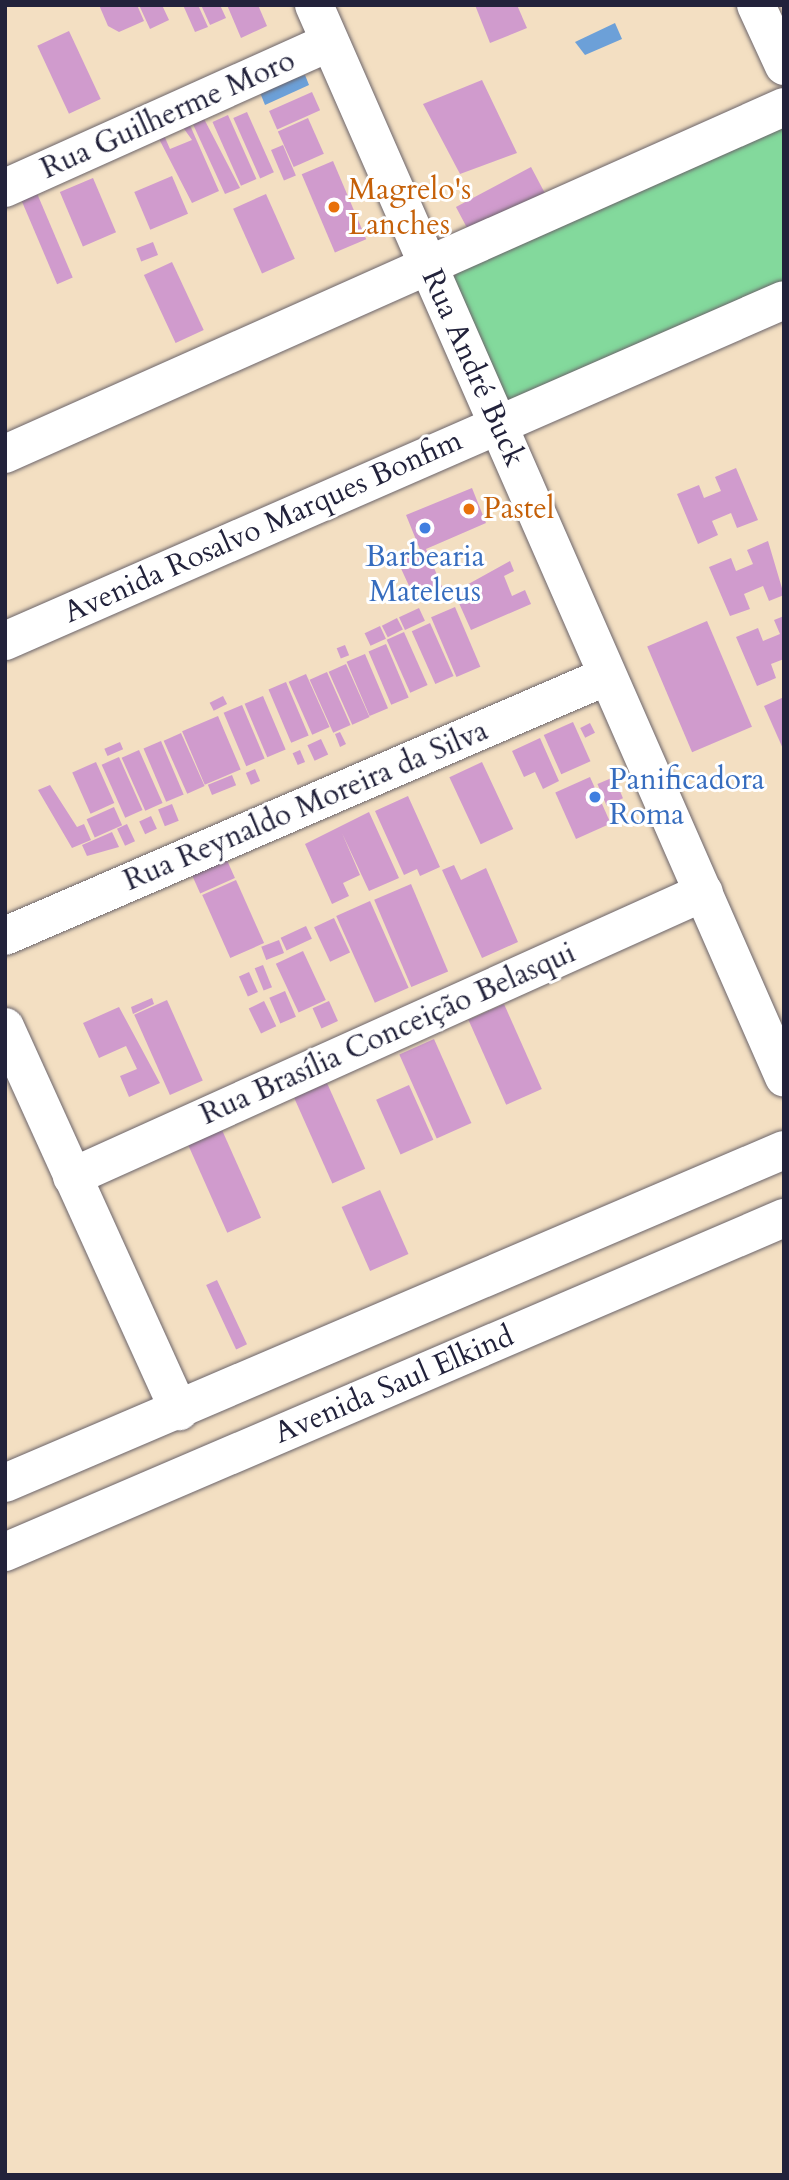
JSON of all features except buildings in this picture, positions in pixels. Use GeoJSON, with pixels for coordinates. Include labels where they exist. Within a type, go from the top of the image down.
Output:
{"type":"FeatureCollection","features":[{"type":"Feature","properties":{"kind":"street","name":"Rua André Buck"},"geometry":{"type":"LineString","coordinates":[[314,5],[784,1077]]}},
{"type":"Feature","properties":{"kind":"street"},"geometry":{"type":"LineString","coordinates":[[756,5],[784,66]]}},
{"type":"Feature","properties":{"kind":"street","name":"Rua Guilherme Moro"},"geometry":{"type":"LineString","coordinates":[[5,188],[330,42]]}},
{"type":"Feature","properties":{"kind":"street"},"geometry":{"type":"LineString","coordinates":[[5,454],[784,107]]}},
{"type":"Feature","properties":{"kind":"street","name":"Avenida Rosalvo Marques Bonfim"},"geometry":{"type":"LineString","coordinates":[[5,641],[784,300]]}},
{"type":"Feature","properties":{"kind":"street","name":"Rua Reynaldo Moreira da Silva"},"geometry":{"type":"LineString","coordinates":[[5,936],[607,676]]}},
{"type":"Feature","properties":{"kind":"street","name":"Rua Brasília Conceição Belasqui"},"geometry":{"type":"LineString","coordinates":[[72,1177],[704,892]]}},
{"type":"Feature","properties":{"kind":"street"},"geometry":{"type":"LineString","coordinates":[[5,1027],[180,1411]]}},
{"type":"Feature","properties":{"kind":"street","name":"Avenida Saul Elkind"},"geometry":{"type":"LineString","coordinates":[[5,1483],[180,1411],[784,1150]]}},
{"type":"Feature","properties":{"kind":"street","name":"Avenida Saul Elkind"},"geometry":{"type":"LineString","coordinates":[[5,1552],[784,1218]]}},
{"type":"Feature","properties":{"kind":"green space"},"geometry":{"type":"Polygon","coordinates":[[[784,127],[784,281],[507,405],[450,281],[458,272],[784,127]]]}},
{"type":"Feature","properties":{"kind":"water"},"geometry":{"type":"Polygon","coordinates":[[[615,23],[622,39],[585,55],[575,42],[615,23]]]}},
{"type":"Feature","properties":{"kind":"water"},"geometry":{"type":"Polygon","coordinates":[[[305,75],[309,85],[265,105],[259,90],[305,75]]]}},
{"type":"Feature","properties":{"kind":"place","name":"Magrelo's Lanches"},"geometry":{"type":"Point","coordinates":[334,207]}},
{"type":"Feature","properties":{"kind":"place","name":"Pastel"},"geometry":{"type":"Point","coordinates":[469,509]}},
{"type":"Feature","properties":{"kind":"place","name":"Barbearia Mateleus"},"geometry":{"type":"Point","coordinates":[425,528]}},
{"type":"Feature","properties":{"kind":"place","name":"Panificadora Roma"},"geometry":{"type":"Point","coordinates":[595,797]}}]}
